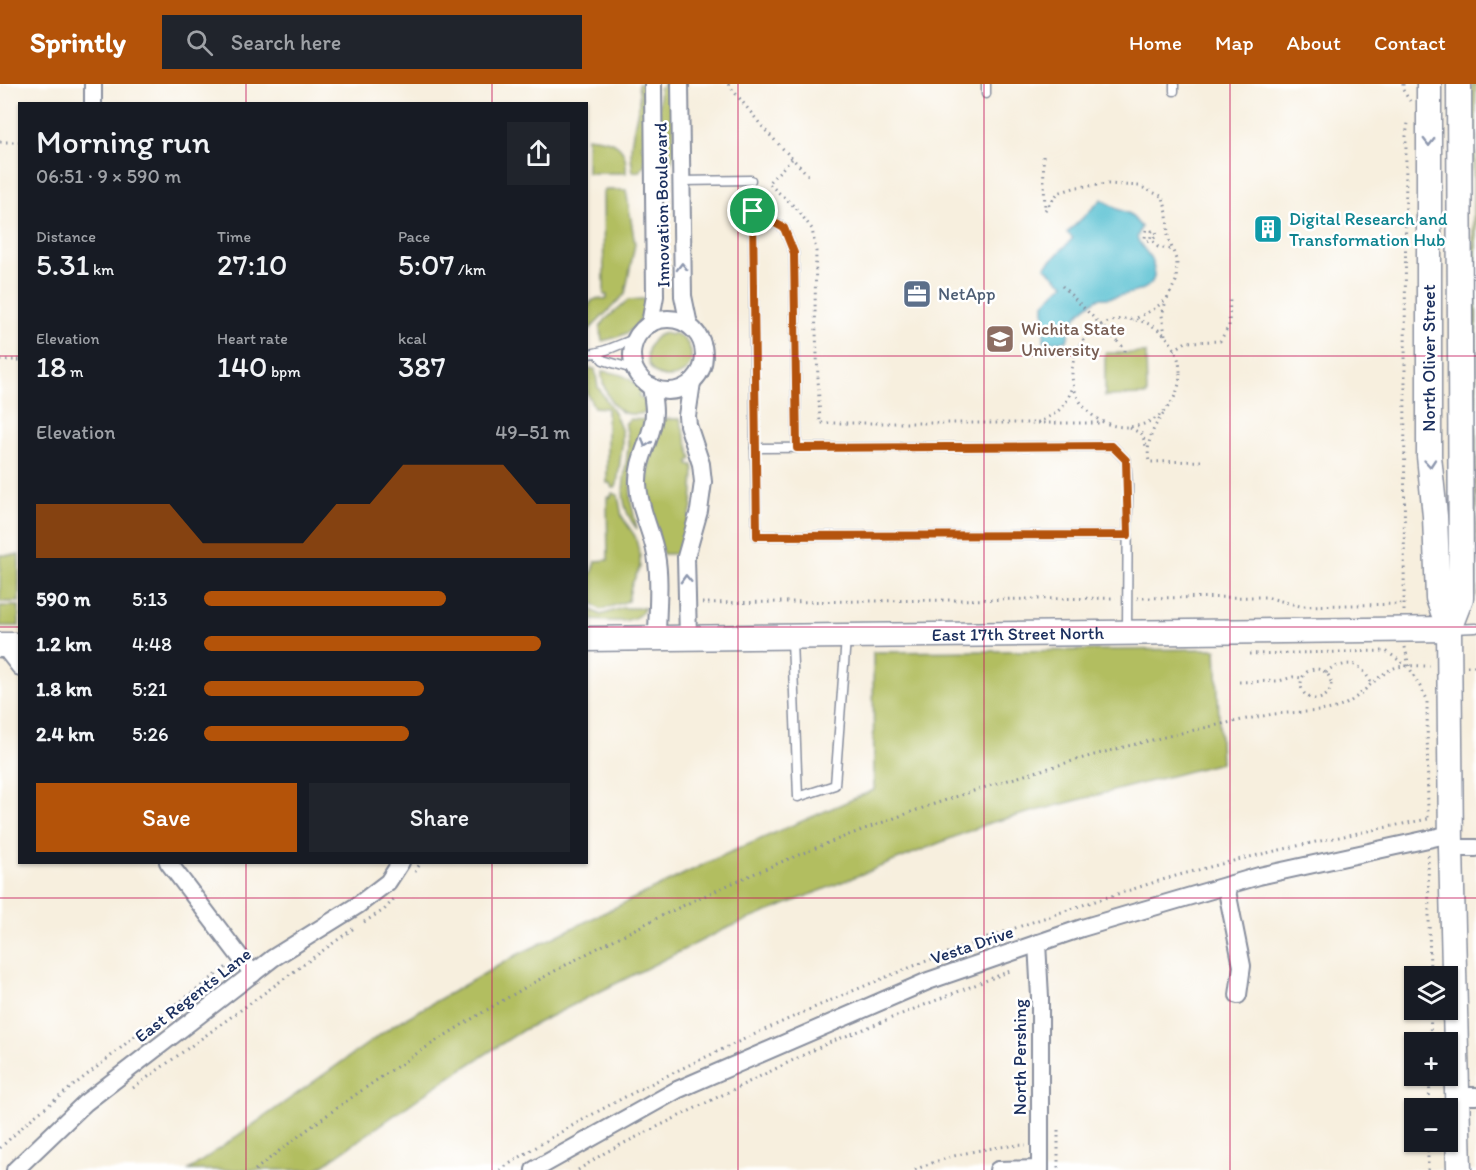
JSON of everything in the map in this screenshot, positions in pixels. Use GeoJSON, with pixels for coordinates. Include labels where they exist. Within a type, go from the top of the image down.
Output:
{"type":"FeatureCollection","features":[{"type":"Feature","properties":{"kind":"main road","name":"North Oliver Street"},"geometry":{"type":"LineString","coordinates":[[1429,84],[1429,456],[1435,516],[1438,598],[1449,629],[1451,841],[1467,1096],[1459,1170]]}},
{"type":"Feature","properties":{"kind":"main road","name":"North Oliver Street"},"geometry":{"type":"LineString","coordinates":[[1449,629],[1461,598],[1459,84]]}},
{"type":"Feature","properties":{"kind":"main road","name":"East 17th Street North"},"geometry":{"type":"LineString","coordinates":[[588,639],[1449,629]]}},
{"type":"Feature","properties":{"kind":"street"},"geometry":{"type":"LineString","coordinates":[[93,84],[93,102]]}},
{"type":"Feature","properties":{"kind":"street","name":"Innovation Boulevard"},"geometry":{"type":"LineString","coordinates":[[650,324],[655,296],[653,84]]}},
{"type":"Feature","properties":{"kind":"street","name":"Innovation Boulevard"},"geometry":{"type":"LineString","coordinates":[[680,84],[683,296],[689,325],[697,333],[705,353],[699,374],[692,382],[687,416],[701,464],[703,482],[699,511],[686,557],[687,637]]}},
{"type":"Feature","properties":{"kind":"street"},"geometry":{"type":"LineString","coordinates":[[689,325],[669,319],[650,324],[637,338],[633,354],[636,370],[651,386],[658,389],[676,390],[692,382]]}},
{"type":"Feature","properties":{"kind":"street"},"geometry":{"type":"LineString","coordinates":[[651,386],[652,426],[639,464],[638,483],[641,511],[652,538],[656,557],[657,638]]}},
{"type":"Feature","properties":{"kind":"street"},"geometry":{"type":"LineString","coordinates":[[7,645],[18,664]]}},
{"type":"Feature","properties":{"kind":"street","name":"Vesta Drive"},"geometry":{"type":"LineString","coordinates":[[534,1170],[677,1090],[928,981],[1037,943],[1259,876],[1428,840],[1451,841],[1476,848]]}},
{"type":"Feature","properties":{"kind":"street"},"geometry":{"type":"LineString","coordinates":[[170,864],[253,974]]}},
{"type":"Feature","properties":{"kind":"street","name":"East Regents Lane"},"geometry":{"type":"LineString","coordinates":[[15,1170],[85,1103],[273,958],[358,905],[388,882],[400,864]]}},
{"type":"Feature","properties":{"kind":"street"},"geometry":{"type":"LineString","coordinates":[[1226,886],[1242,966],[1238,995]]}},
{"type":"Feature","properties":{"kind":"street","name":"North Pershing"},"geometry":{"type":"LineString","coordinates":[[1037,943],[1040,997],[1040,1169]]}},
{"type":"Feature","properties":{"kind":"street"},"geometry":{"type":"LineString","coordinates":[[998,1170],[1040,1169]]}},
{"type":"Feature","properties":{"kind":"lane"},"geometry":{"type":"LineString","coordinates":[[681,181],[751,180]]}},
{"type":"Feature","properties":{"kind":"lane"},"geometry":{"type":"LineString","coordinates":[[797,448],[794,253],[784,228],[753,211],[757,536],[1128,535]]}},
{"type":"Feature","properties":{"kind":"lane"},"geometry":{"type":"LineString","coordinates":[[588,354],[598,354],[605,349],[637,338]]}},
{"type":"Feature","properties":{"kind":"lane"},"geometry":{"type":"LineString","coordinates":[[598,354],[603,360],[636,370]]}},
{"type":"Feature","properties":{"kind":"lane"},"geometry":{"type":"LineString","coordinates":[[755,448],[1112,446],[1126,460],[1127,633]]}},
{"type":"Feature","properties":{"kind":"lane"},"geometry":{"type":"LineString","coordinates":[[1449,629],[1476,628]]}},
{"type":"Feature","properties":{"kind":"lane"},"geometry":{"type":"LineString","coordinates":[[792,636],[798,797],[835,785],[846,636]]}},
{"type":"Feature","properties":{"kind":"path"},"geometry":{"type":"LineString","coordinates":[[728,84],[765,130],[809,176]]}},
{"type":"Feature","properties":{"kind":"path"},"geometry":{"type":"LineString","coordinates":[[1403,84],[1403,90],[1410,102],[1410,110]]}},
{"type":"Feature","properties":{"kind":"path"},"geometry":{"type":"LineString","coordinates":[[1404,615],[1406,135],[1409,118]]}},
{"type":"Feature","properties":{"kind":"path"},"geometry":{"type":"LineString","coordinates":[[0,142],[18,142]]}},
{"type":"Feature","properties":{"kind":"path"},"geometry":{"type":"LineString","coordinates":[[1043,156],[1045,210],[1058,193],[1077,187],[1108,184],[1139,186],[1163,197],[1167,213],[1168,237],[1177,262],[1176,281],[1162,315],[1165,337]]}},
{"type":"Feature","properties":{"kind":"path"},"geometry":{"type":"LineString","coordinates":[[792,159],[768,183],[796,208],[812,229],[816,251],[815,310],[820,423],[1104,423],[1128,427],[1142,434],[1149,462],[1203,461]]}},
{"type":"Feature","properties":{"kind":"path"},"geometry":{"type":"LineString","coordinates":[[1146,230],[1147,241],[1150,241],[1152,231],[1156,231],[1157,235],[1152,240],[1158,247],[1173,250]]}},
{"type":"Feature","properties":{"kind":"path"},"geometry":{"type":"LineString","coordinates":[[1062,286],[1125,349],[1125,353]]}},
{"type":"Feature","properties":{"kind":"path"},"geometry":{"type":"LineString","coordinates":[[1174,350],[1186,342],[1220,341],[1229,326],[1230,297]]}},
{"type":"Feature","properties":{"kind":"path"},"geometry":{"type":"LineString","coordinates":[[1133,320],[1167,299]]}},
{"type":"Feature","properties":{"kind":"path"},"geometry":{"type":"LineString","coordinates":[[1104,423],[1085,409],[1073,387],[1072,375],[1077,351],[1088,336],[1102,325],[1112,321],[1133,320],[1151,326],[1165,337],[1174,350],[1179,365],[1179,381],[1174,397],[1152,428],[1147,450]]}},
{"type":"Feature","properties":{"kind":"path"},"geometry":{"type":"LineString","coordinates":[[0,360],[18,360]]}},
{"type":"Feature","properties":{"kind":"path"},"geometry":{"type":"LineString","coordinates":[[1036,423],[1056,414],[1063,408],[1073,387]]}},
{"type":"Feature","properties":{"kind":"path"},"geometry":{"type":"LineString","coordinates":[[1128,427],[1142,425],[1155,419],[1166,410]]}},
{"type":"Feature","properties":{"kind":"path"},"geometry":{"type":"LineString","coordinates":[[694,603],[1266,597],[1300,606],[1404,604]]}},
{"type":"Feature","properties":{"kind":"path"},"geometry":{"type":"LineString","coordinates":[[1405,644],[1408,667],[1427,699],[1430,966]]}},
{"type":"Feature","properties":{"kind":"path"},"geometry":{"type":"LineString","coordinates":[[1249,654],[1386,651],[1408,667]]}},
{"type":"Feature","properties":{"kind":"path"},"geometry":{"type":"LineString","coordinates":[[1326,673],[1330,668],[1350,663],[1361,668],[1372,685]]}},
{"type":"Feature","properties":{"kind":"path"},"geometry":{"type":"LineString","coordinates":[[255,1170],[357,1094],[439,1039],[516,993],[674,911],[778,864],[875,825],[964,793],[1061,764],[1160,739],[1270,715],[1340,707],[1395,667],[1428,666]]}},
{"type":"Feature","properties":{"kind":"path"},"geometry":{"type":"LineString","coordinates":[[1313,669],[1326,673],[1331,686],[1328,694],[1319,699],[1310,698],[1303,692],[1302,678],[1313,669]]}},
{"type":"Feature","properties":{"kind":"path"},"geometry":{"type":"LineString","coordinates":[[1239,682],[1302,678]]}},
{"type":"Feature","properties":{"kind":"path"},"geometry":{"type":"LineString","coordinates":[[412,877],[420,864]]}},
{"type":"Feature","properties":{"kind":"path"},"geometry":{"type":"LineString","coordinates":[[364,922],[384,910],[399,893]]}},
{"type":"Feature","properties":{"kind":"path"},"geometry":{"type":"LineString","coordinates":[[128,1092],[354,928]]}},
{"type":"Feature","properties":{"kind":"path"},"geometry":{"type":"LineString","coordinates":[[0,1148],[31,1119],[149,1024],[231,963]]}},
{"type":"Feature","properties":{"kind":"path"},"geometry":{"type":"LineString","coordinates":[[578,1170],[606,1152],[826,1044],[1015,969]]}},
{"type":"Feature","properties":{"kind":"path"},"geometry":{"type":"LineString","coordinates":[[274,976],[278,982]]}},
{"type":"Feature","properties":{"kind":"path"},"geometry":{"type":"LineString","coordinates":[[1058,1130],[1058,1170]]}},
{"type":"Feature","properties":{"kind":"path"},"geometry":{"type":"LineString","coordinates":[[915,1170],[928,1164],[1001,1146],[1058,1145]]}},
{"type":"Feature","properties":{"kind":"path"},"geometry":{"type":"LineString","coordinates":[[1428,1152],[1428,1170]]}},
{"type":"Feature","properties":{"kind":"green space"},"geometry":{"type":"Polygon","coordinates":[[[638,84],[644,84],[645,143],[642,144],[642,148],[645,150],[645,164],[640,171],[633,172],[631,148],[639,103],[638,84]]]}},
{"type":"Feature","properties":{"kind":"green space"},"geometry":{"type":"Polygon","coordinates":[[[663,84],[673,84],[674,153],[668,165],[662,161],[660,150],[659,88],[663,87],[663,84]]]}},
{"type":"Feature","properties":{"kind":"green space"},"geometry":{"type":"Polygon","coordinates":[[[1472,84],[1476,84],[1476,597],[1472,84]]]}},
{"type":"Feature","properties":{"kind":"green space"},"geometry":{"type":"Polygon","coordinates":[[[588,137],[617,144],[624,155],[626,173],[588,173],[588,137]]]}},
{"type":"Feature","properties":{"kind":"green space"},"geometry":{"type":"Polygon","coordinates":[[[605,190],[626,190],[635,244],[625,294],[588,331],[589,304],[596,299],[607,299],[607,295],[604,295],[603,192],[605,190]]]}},
{"type":"Feature","properties":{"kind":"green space"},"geometry":{"type":"Polygon","coordinates":[[[628,300],[646,300],[644,310],[633,329],[620,336],[602,341],[600,327],[606,319],[628,300]]]}},
{"type":"Feature","properties":{"kind":"green space"},"geometry":{"type":"Polygon","coordinates":[[[665,333],[671,335],[673,333],[681,337],[691,350],[689,365],[685,371],[669,377],[660,376],[653,371],[648,358],[651,343],[665,333]]]}},
{"type":"Feature","properties":{"kind":"green space"},"geometry":{"type":"Polygon","coordinates":[[[1105,353],[1146,353],[1147,395],[1105,396],[1105,353]]]}},
{"type":"Feature","properties":{"kind":"green space"},"geometry":{"type":"Polygon","coordinates":[[[588,368],[595,369],[598,387],[615,414],[622,432],[615,488],[607,483],[607,408],[594,407],[588,395],[588,368]]]}},
{"type":"Feature","properties":{"kind":"green space"},"geometry":{"type":"Polygon","coordinates":[[[602,371],[619,374],[633,382],[641,391],[638,395],[644,399],[646,413],[627,414],[615,407],[605,389],[602,371]]]}},
{"type":"Feature","properties":{"kind":"green space"},"geometry":{"type":"Polygon","coordinates":[[[630,419],[645,420],[633,458],[630,477],[631,502],[637,529],[628,515],[623,489],[628,450],[625,424],[630,419]]]}},
{"type":"Feature","properties":{"kind":"green space"},"geometry":{"type":"Polygon","coordinates":[[[660,419],[680,419],[692,459],[689,465],[693,465],[694,471],[692,507],[679,554],[663,554],[648,500],[647,483],[650,459],[660,419]]]}},
{"type":"Feature","properties":{"kind":"green space"},"geometry":{"type":"Polygon","coordinates":[[[612,493],[618,495],[622,517],[635,536],[640,555],[640,567],[631,586],[628,601],[601,610],[588,600],[588,577],[593,571],[596,561],[608,560],[607,497],[611,497],[612,493]]]}},
{"type":"Feature","properties":{"kind":"green space"},"geometry":{"type":"Polygon","coordinates":[[[0,555],[18,555],[18,602],[0,602],[0,555]]]}},
{"type":"Feature","properties":{"kind":"green space"},"geometry":{"type":"Polygon","coordinates":[[[0,606],[18,606],[18,626],[0,626],[0,606]]]}},
{"type":"Feature","properties":{"kind":"green space"},"geometry":{"type":"Polygon","coordinates":[[[588,608],[601,615],[622,608],[645,608],[634,618],[611,621],[588,620],[588,608]]]}},
{"type":"Feature","properties":{"kind":"green space"},"geometry":{"type":"Polygon","coordinates":[[[1216,649],[1221,763],[989,823],[725,929],[523,1030],[436,1086],[316,1170],[189,1170],[394,1025],[517,955],[719,857],[874,790],[873,652],[1216,649]]]}},
{"type":"Feature","properties":{"kind":"water"},"geometry":{"type":"Polygon","coordinates":[[[1102,199],[1130,214],[1141,227],[1137,238],[1150,256],[1154,276],[1152,282],[1139,291],[1110,298],[1099,298],[1077,315],[1067,341],[1044,342],[1044,303],[1064,284],[1045,267],[1073,238],[1067,233],[1102,199]]]}},
{"type":"Feature","properties":{"kind":"place","name":"Digital Research and Transformation Hub"},"geometry":{"type":"Point","coordinates":[1268,229]}},
{"type":"Feature","properties":{"kind":"place","name":"NetApp"},"geometry":{"type":"Point","coordinates":[917,294]}},
{"type":"Feature","properties":{"kind":"place","name":"Wichita State University"},"geometry":{"type":"Point","coordinates":[1000,339]}},
{"type":"Feature","properties":{"kind":"route"},"geometry":{"type":"LineString","coordinates":[[753,211],[784,228],[794,253],[797,448],[1112,446],[1126,460],[1128,535],[757,536],[753,211]]}}]}
